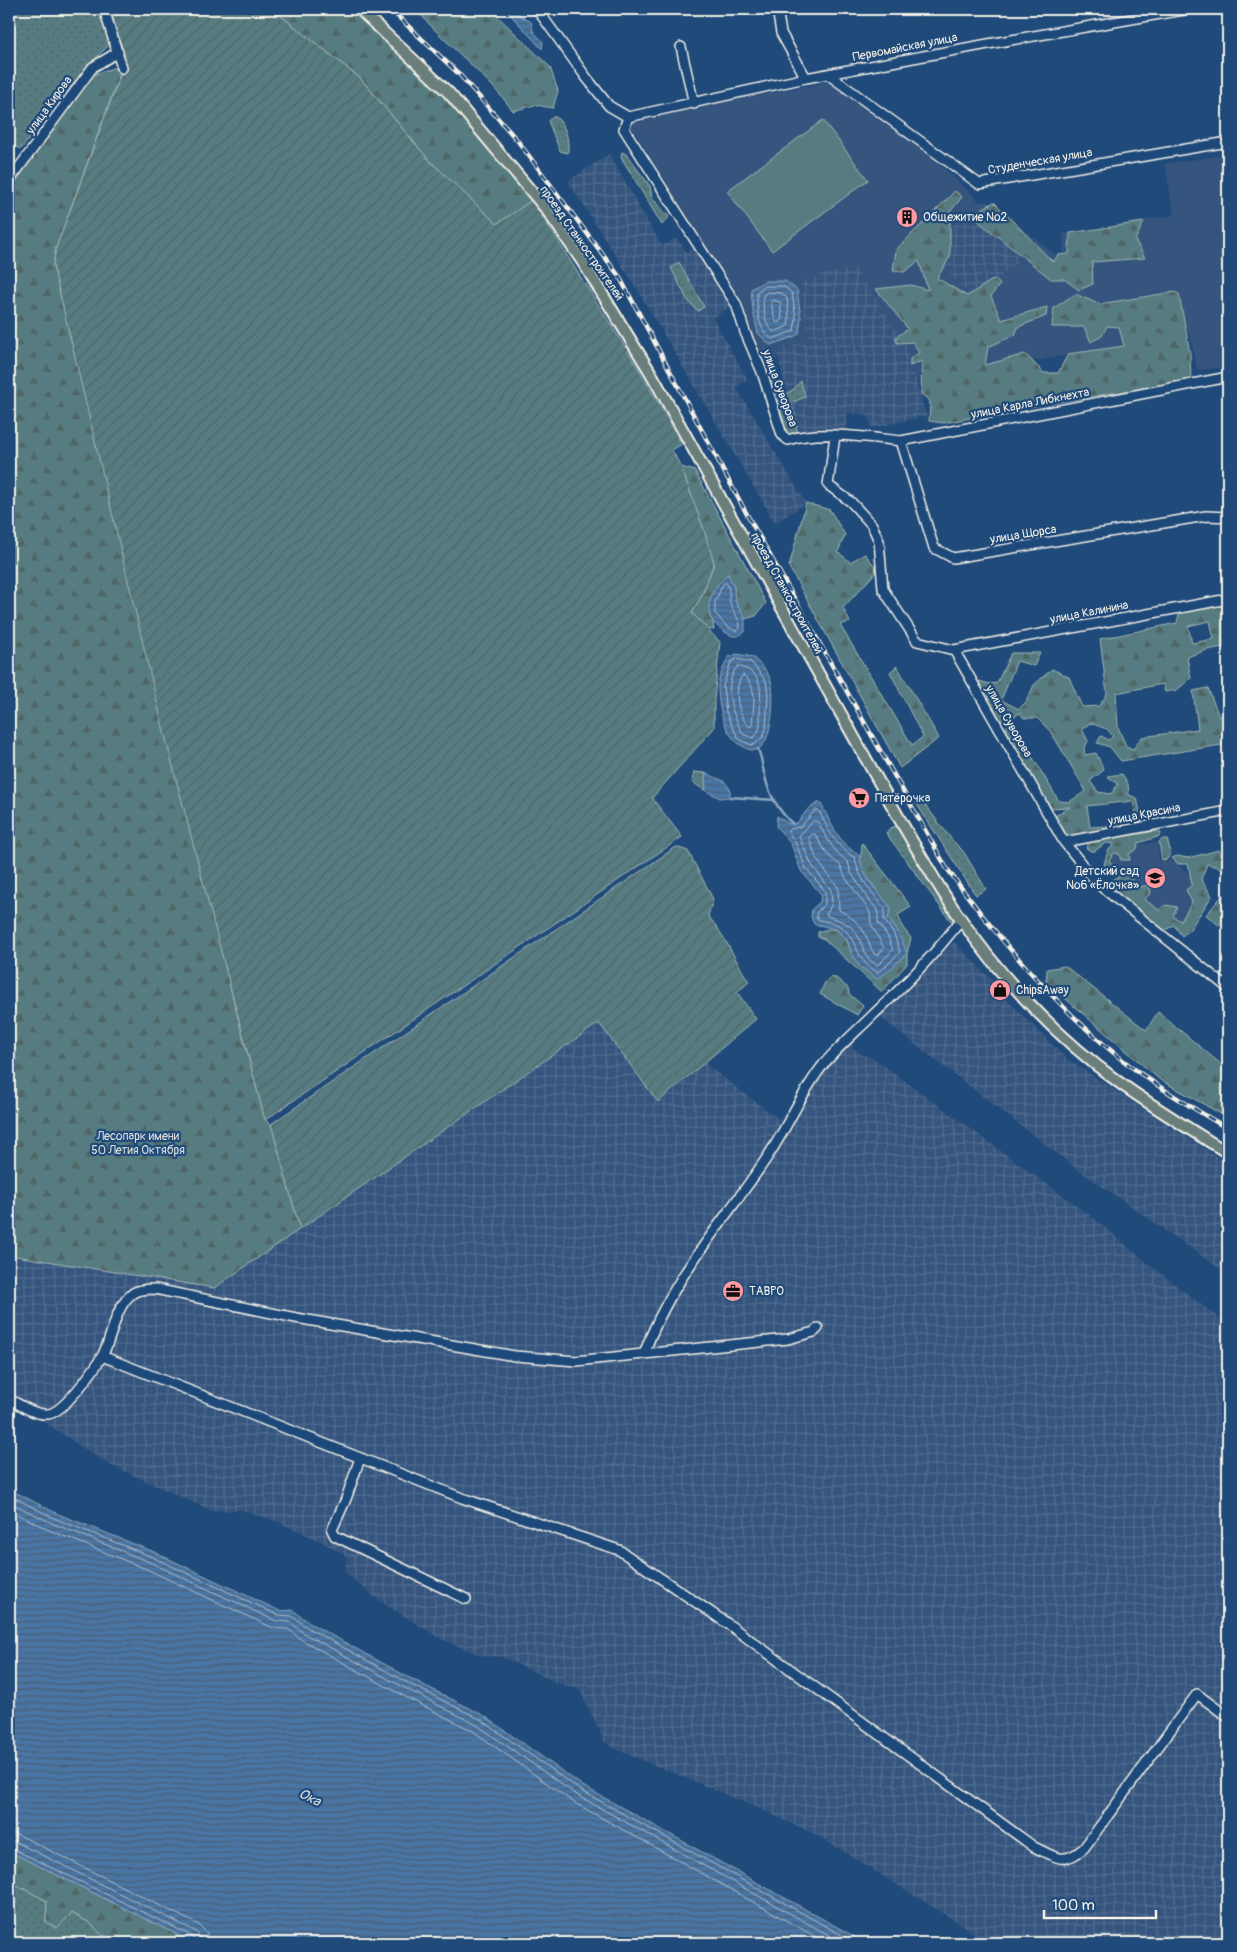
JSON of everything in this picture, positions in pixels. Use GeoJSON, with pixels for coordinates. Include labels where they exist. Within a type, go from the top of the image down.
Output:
{"type":"FeatureCollection","features":[{"type":"Feature","properties":{"kind":"main road","name":"проезд Станкостроителей"},"geometry":{"type":"LineString","coordinates":[[359,9],[449,93],[546,209],[584,264],[652,375],[899,818],[961,920],[1014,986],[1066,1038],[1116,1080],[1228,1154]]}},
{"type":"Feature","properties":{"kind":"street"},"geometry":{"type":"LineString","coordinates":[[104,9],[122,68]]}},
{"type":"Feature","properties":{"kind":"street"},"geometry":{"type":"LineString","coordinates":[[538,9],[624,129]]}},
{"type":"Feature","properties":{"kind":"street"},"geometry":{"type":"LineString","coordinates":[[777,9],[781,33],[806,78]]}},
{"type":"Feature","properties":{"kind":"street","name":"Первомайская улица"},"geometry":{"type":"LineString","coordinates":[[628,118],[806,78],[1189,9]]}},
{"type":"Feature","properties":{"kind":"street"},"geometry":{"type":"LineString","coordinates":[[681,47],[694,104]]}},
{"type":"Feature","properties":{"kind":"street","name":"улица Кирова"},"geometry":{"type":"LineString","coordinates":[[9,181],[93,67],[118,52]]}},
{"type":"Feature","properties":{"kind":"street","name":"Студенческая улица"},"geometry":{"type":"LineString","coordinates":[[830,75],[979,184],[1228,142]]}},
{"type":"Feature","properties":{"kind":"street"},"geometry":{"type":"LineString","coordinates":[[609,106],[628,118],[624,129]]}},
{"type":"Feature","properties":{"kind":"street","name":"улица Суворова"},"geometry":{"type":"LineString","coordinates":[[624,129],[736,304],[745,332],[762,372],[782,435],[788,440],[802,435],[835,436]]}},
{"type":"Feature","properties":{"kind":"street","name":"улица Карла Либкнехта"},"geometry":{"type":"LineString","coordinates":[[835,436],[868,436],[901,441],[1228,377]]}},
{"type":"Feature","properties":{"kind":"street"},"geometry":{"type":"LineString","coordinates":[[835,436],[828,485],[851,502],[872,525],[879,541],[883,589],[908,631],[917,641],[954,650]]}},
{"type":"Feature","properties":{"kind":"street","name":"улица Щорса"},"geometry":{"type":"LineString","coordinates":[[901,441],[934,548],[953,558],[1206,516],[1228,517]]}},
{"type":"Feature","properties":{"kind":"street","name":"улица Калинина"},"geometry":{"type":"LineString","coordinates":[[954,650],[1228,599]]}},
{"type":"Feature","properties":{"kind":"street","name":"улица Суворова"},"geometry":{"type":"LineString","coordinates":[[954,650],[1064,842],[1098,884],[1228,988]]}},
{"type":"Feature","properties":{"kind":"street","name":"улица Красина"},"geometry":{"type":"LineString","coordinates":[[1064,842],[1228,811]]}},
{"type":"Feature","properties":{"kind":"street"},"geometry":{"type":"LineString","coordinates":[[644,1354],[652,1331],[667,1302],[707,1240],[769,1155],[803,1095],[824,1065],[933,954],[961,920]]}},
{"type":"Feature","properties":{"kind":"street"},"geometry":{"type":"LineString","coordinates":[[9,1399],[35,1413],[50,1414],[59,1410],[70,1400],[102,1356],[124,1303],[132,1294],[142,1290],[155,1289],[296,1318],[515,1356],[576,1361],[788,1339],[814,1332],[818,1328]]}},
{"type":"Feature","properties":{"kind":"street"},"geometry":{"type":"LineString","coordinates":[[102,1356],[462,1498],[619,1550],[728,1624],[1034,1847],[1062,1860],[1074,1856],[1084,1848],[1197,1694],[1228,1717]]}},
{"type":"Feature","properties":{"kind":"street"},"geometry":{"type":"LineString","coordinates":[[360,1458],[332,1530],[335,1536],[466,1599]]}},
{"type":"Feature","properties":{"kind":"shaded area"},"geometry":{"type":"Polygon","coordinates":[[[834,81],[943,167],[980,202],[988,202],[1064,261],[1063,234],[1174,215],[1165,164],[1228,154],[1228,367],[1197,370],[1190,334],[917,381],[908,348],[809,342],[777,349],[778,359],[766,368],[764,362],[760,360],[738,302],[631,126],[635,120],[653,114],[834,81]]]}},
{"type":"Feature","properties":{"kind":"shaded area"},"geometry":{"type":"Polygon","coordinates":[[[609,154],[662,246],[677,238],[686,252],[694,247],[730,307],[713,318],[748,380],[736,387],[806,503],[775,523],[637,289],[568,181],[609,154]]]}},
{"type":"Feature","properties":{"kind":"shaded area"},"geometry":{"type":"Polygon","coordinates":[[[967,214],[974,223],[983,222],[1021,258],[975,300],[925,250],[967,214]]]}},
{"type":"Feature","properties":{"kind":"shaded area"},"geometry":{"type":"Polygon","coordinates":[[[854,267],[908,348],[926,416],[872,428],[867,415],[848,413],[845,430],[796,431],[776,349],[809,342],[800,280],[854,267]]]}},
{"type":"Feature","properties":{"kind":"shaded area","name":"Детский сад №6 «Ёлочка»"},"geometry":{"type":"Polygon","coordinates":[[[1157,842],[1160,861],[1172,860],[1207,890],[1176,929],[1103,865],[1107,849],[1157,842]]]}},
{"type":"Feature","properties":{"kind":"shaded area"},"geometry":{"type":"Polygon","coordinates":[[[954,942],[1003,991],[1001,994],[1067,1059],[1228,1164],[1228,1261],[1222,1270],[1077,1169],[877,1015],[954,942]]]}},
{"type":"Feature","properties":{"kind":"shaded area"},"geometry":{"type":"Polygon","coordinates":[[[600,1023],[658,1102],[704,1063],[780,1120],[822,1059],[849,1029],[853,1048],[863,1055],[872,1057],[1095,1219],[1151,1266],[1228,1325],[1228,1943],[987,1943],[965,1927],[818,1836],[756,1807],[620,1751],[605,1742],[579,1689],[555,1682],[502,1657],[479,1655],[441,1639],[378,1600],[345,1572],[347,1556],[322,1542],[278,1522],[241,1510],[212,1511],[108,1464],[44,1422],[9,1406],[9,1255],[214,1288],[600,1023]]]}},
{"type":"Feature","properties":{"kind":"green space"},"geometry":{"type":"Polygon","coordinates":[[[9,9],[100,9],[110,44],[82,72],[21,149],[9,144],[9,9]]]}},
{"type":"Feature","properties":{"kind":"green space"},"geometry":{"type":"Polygon","coordinates":[[[110,9],[272,9],[360,78],[429,160],[497,224],[532,200],[637,366],[682,444],[672,450],[681,467],[714,563],[702,595],[692,613],[720,642],[714,700],[714,728],[652,798],[682,837],[265,1120],[165,736],[53,265],[56,248],[126,60],[110,9]]]}},
{"type":"Feature","properties":{"kind":"green space"},"geometry":{"type":"Polygon","coordinates":[[[272,9],[351,9],[373,26],[432,84],[488,146],[532,200],[497,224],[429,160],[360,78],[272,9]]]}},
{"type":"Feature","properties":{"kind":"green space"},"geometry":{"type":"Polygon","coordinates":[[[420,9],[490,9],[550,67],[558,91],[553,108],[535,105],[513,111],[492,85],[420,14],[420,9]]]}},
{"type":"Feature","properties":{"kind":"green space","name":"Лесопарк имени 50 Летия Октября"},"geometry":{"type":"Polygon","coordinates":[[[119,66],[121,71],[56,248],[53,265],[235,1006],[265,1120],[271,1124],[300,1229],[214,1288],[9,1255],[9,191],[92,75],[119,66]]]}},
{"type":"Feature","properties":{"kind":"green space"},"geometry":{"type":"Polygon","coordinates":[[[552,117],[556,117],[564,128],[568,143],[568,153],[560,151],[548,121],[552,117]]]}},
{"type":"Feature","properties":{"kind":"green space"},"geometry":{"type":"Polygon","coordinates":[[[823,120],[868,180],[772,251],[727,191],[823,120]]]}},
{"type":"Feature","properties":{"kind":"green space"},"geometry":{"type":"Polygon","coordinates":[[[622,152],[626,154],[650,186],[652,197],[669,217],[662,225],[621,157],[622,152]]]}},
{"type":"Feature","properties":{"kind":"green space"},"geometry":{"type":"Polygon","coordinates":[[[955,191],[962,197],[950,212],[950,257],[937,278],[967,296],[994,279],[1000,284],[991,296],[1001,320],[1047,307],[1046,316],[1018,327],[1015,335],[988,347],[985,365],[1025,354],[1044,373],[1058,373],[1068,354],[1124,346],[1119,327],[1107,326],[1102,336],[1091,342],[1084,327],[1052,327],[1054,308],[1075,294],[1099,304],[1174,292],[1179,294],[1190,353],[1191,380],[1053,403],[1044,397],[1036,406],[943,423],[929,421],[930,401],[921,394],[922,361],[910,366],[910,359],[919,353],[913,342],[897,343],[896,337],[908,329],[876,289],[911,285],[928,290],[919,261],[904,272],[893,271],[896,250],[955,191]]]}},
{"type":"Feature","properties":{"kind":"green space"},"geometry":{"type":"Polygon","coordinates":[[[994,202],[1053,262],[1058,255],[1069,254],[1070,233],[1144,222],[1135,240],[1145,258],[1092,262],[1093,284],[1079,290],[1064,279],[1051,279],[978,221],[981,209],[994,202]]]}},
{"type":"Feature","properties":{"kind":"green space"},"geometry":{"type":"Polygon","coordinates":[[[679,262],[704,307],[698,311],[688,301],[671,268],[679,262]]]}},
{"type":"Feature","properties":{"kind":"green space"},"geometry":{"type":"Polygon","coordinates":[[[770,372],[777,377],[784,395],[794,389],[801,381],[805,397],[791,403],[796,419],[797,433],[794,436],[784,434],[767,382],[770,372]]]}},
{"type":"Feature","properties":{"kind":"green space"},"geometry":{"type":"Polygon","coordinates":[[[681,467],[695,471],[766,603],[756,616],[745,619],[735,601],[734,587],[709,615],[713,622],[714,630],[707,629],[692,613],[702,595],[714,563],[681,467]]]}},
{"type":"Feature","properties":{"kind":"green space"},"geometry":{"type":"Polygon","coordinates":[[[806,503],[830,510],[845,535],[838,552],[850,562],[865,554],[878,570],[843,608],[850,622],[840,625],[912,745],[923,737],[890,672],[897,666],[939,738],[900,768],[789,567],[806,503]]]}},
{"type":"Feature","properties":{"kind":"green space"},"geometry":{"type":"Polygon","coordinates":[[[1228,601],[1228,646],[1207,650],[1187,657],[1191,678],[1177,690],[1165,692],[1163,684],[1116,693],[1118,727],[1126,746],[1133,749],[1142,737],[1198,729],[1193,691],[1208,688],[1220,719],[1228,720],[1228,744],[1121,761],[1110,747],[1097,743],[1101,736],[1109,740],[1113,736],[1107,729],[1090,723],[1082,729],[1088,741],[1084,749],[1085,755],[1096,753],[1104,770],[1090,781],[1098,792],[1111,794],[1118,784],[1107,776],[1122,774],[1128,784],[1129,795],[1137,798],[1142,820],[1138,827],[1117,828],[1118,821],[1136,816],[1133,801],[1087,806],[1090,827],[1110,826],[1110,831],[1068,837],[1055,816],[1070,807],[1051,808],[1005,732],[1008,724],[1013,725],[1059,801],[1069,802],[1086,791],[1051,732],[1037,718],[1024,718],[1020,713],[1001,723],[979,690],[979,681],[990,684],[997,683],[1011,653],[1040,653],[1034,666],[1017,661],[1001,700],[1019,709],[1026,702],[1034,685],[1052,669],[1069,677],[1082,707],[1099,706],[1107,694],[1100,639],[1177,623],[1180,610],[1228,601]],[[1210,621],[1188,626],[1192,643],[1214,639],[1210,621]]]}},
{"type":"Feature","properties":{"kind":"green space"},"geometry":{"type":"Polygon","coordinates":[[[694,772],[705,773],[706,791],[692,782],[694,772]]]}},
{"type":"Feature","properties":{"kind":"green space"},"geometry":{"type":"Polygon","coordinates":[[[922,801],[952,840],[963,851],[986,889],[976,895],[973,891],[916,803],[922,801]]]}},
{"type":"Feature","properties":{"kind":"green space"},"geometry":{"type":"Polygon","coordinates":[[[897,826],[920,868],[931,881],[938,897],[953,918],[953,924],[886,833],[890,828],[897,826]]]}},
{"type":"Feature","properties":{"kind":"green space"},"geometry":{"type":"Polygon","coordinates":[[[1156,831],[1161,833],[1160,836],[1138,843],[1137,849],[1129,854],[1130,860],[1121,860],[1119,854],[1114,853],[1109,861],[1122,872],[1120,874],[1104,865],[1108,851],[1114,844],[1106,843],[1093,852],[1086,848],[1089,842],[1156,831]]]}},
{"type":"Feature","properties":{"kind":"green space"},"geometry":{"type":"Polygon","coordinates":[[[1167,839],[1171,854],[1167,859],[1162,860],[1159,842],[1167,839]]]}},
{"type":"Feature","properties":{"kind":"green space"},"geometry":{"type":"Polygon","coordinates":[[[862,843],[911,907],[898,915],[903,928],[911,938],[907,953],[907,964],[882,992],[824,939],[818,937],[818,932],[825,930],[832,929],[841,932],[852,954],[898,932],[888,918],[891,908],[860,867],[862,843]]]}},
{"type":"Feature","properties":{"kind":"green space"},"geometry":{"type":"Polygon","coordinates":[[[676,847],[688,851],[713,899],[708,916],[725,939],[749,982],[737,992],[756,1019],[658,1102],[599,1023],[300,1229],[271,1124],[676,847]]]}},
{"type":"Feature","properties":{"kind":"green space"},"geometry":{"type":"Polygon","coordinates":[[[1219,850],[1225,861],[1221,868],[1207,864],[1201,879],[1212,896],[1190,929],[1182,936],[1174,925],[1164,931],[1115,891],[1113,879],[1127,873],[1138,887],[1149,885],[1151,893],[1144,899],[1159,910],[1166,905],[1177,907],[1173,917],[1181,921],[1192,902],[1186,890],[1192,885],[1188,864],[1178,864],[1172,858],[1177,856],[1188,858],[1219,850]]]}},
{"type":"Feature","properties":{"kind":"green space"},"geometry":{"type":"Polygon","coordinates":[[[1225,895],[1228,899],[1222,903],[1224,908],[1220,926],[1206,915],[1225,895]]]}},
{"type":"Feature","properties":{"kind":"green space"},"geometry":{"type":"Polygon","coordinates":[[[1065,966],[1146,1030],[1158,1012],[1228,1070],[1228,1118],[1159,1079],[1046,982],[1047,969],[1065,966]]]}},
{"type":"Feature","properties":{"kind":"green space"},"geometry":{"type":"Polygon","coordinates":[[[830,977],[836,978],[848,988],[849,994],[863,1006],[857,1015],[820,994],[824,984],[830,977]]]}},
{"type":"Feature","properties":{"kind":"green space"},"geometry":{"type":"Polygon","coordinates":[[[9,1851],[194,1943],[125,1943],[122,1940],[102,1935],[90,1923],[72,1913],[57,1928],[46,1922],[47,1901],[9,1881],[9,1851]]]}},
{"type":"Feature","properties":{"kind":"green space"},"geometry":{"type":"Polygon","coordinates":[[[9,1881],[47,1901],[46,1922],[56,1928],[72,1913],[90,1923],[102,1935],[122,1940],[125,1943],[23,1943],[9,1938],[9,1881]]]}},
{"type":"Feature","properties":{"kind":"water"},"geometry":{"type":"Polygon","coordinates":[[[505,9],[518,9],[519,15],[531,22],[533,31],[543,42],[542,49],[505,9]]]}},
{"type":"Feature","properties":{"kind":"water"},"geometry":{"type":"Polygon","coordinates":[[[765,281],[785,281],[797,290],[801,318],[799,333],[794,337],[770,345],[758,333],[751,289],[765,281]]]}},
{"type":"Feature","properties":{"kind":"water"},"geometry":{"type":"Polygon","coordinates":[[[728,574],[734,587],[735,601],[745,619],[745,632],[737,636],[723,631],[716,625],[711,619],[709,610],[713,592],[728,574]]]}},
{"type":"Feature","properties":{"kind":"water"},"geometry":{"type":"Polygon","coordinates":[[[737,654],[753,657],[764,668],[771,681],[773,707],[770,728],[763,745],[754,750],[744,747],[732,736],[727,729],[719,703],[718,683],[720,675],[728,657],[737,654]]]}},
{"type":"Feature","properties":{"kind":"water"},"geometry":{"type":"Polygon","coordinates":[[[705,773],[724,781],[730,789],[730,797],[720,798],[706,791],[705,773]]]}},
{"type":"Feature","properties":{"kind":"water"},"geometry":{"type":"Polygon","coordinates":[[[820,802],[840,838],[860,856],[861,864],[867,877],[891,908],[888,918],[898,932],[907,953],[877,979],[859,966],[847,940],[836,929],[814,924],[811,917],[812,909],[820,902],[821,894],[801,871],[791,844],[776,826],[777,816],[789,824],[797,823],[808,809],[820,802]]]}},
{"type":"Feature","properties":{"kind":"water","name":"Ока"},"geometry":{"type":"Polygon","coordinates":[[[9,1489],[58,1514],[152,1551],[280,1611],[293,1610],[311,1624],[483,1715],[583,1786],[866,1943],[194,1943],[9,1851],[9,1489]]]}},
{"type":"Feature","properties":{"kind":"waterway"},"geometry":{"type":"LineString","coordinates":[[758,749],[772,796],[793,824]]}},
{"type":"Feature","properties":{"kind":"waterway"},"geometry":{"type":"LineString","coordinates":[[730,797],[775,800]]}},
{"type":"Feature","properties":{"kind":"railway"},"geometry":{"type":"LineString","coordinates":[[390,9],[459,74],[517,140],[619,276],[750,520],[946,867],[964,892],[1022,963],[1085,1028],[1137,1071],[1228,1129]]}},
{"type":"Feature","properties":{"kind":"place","name":"Общежитие №2"},"geometry":{"type":"Point","coordinates":[907,217]}},
{"type":"Feature","properties":{"kind":"place","name":"Пятёрочка"},"geometry":{"type":"Point","coordinates":[859,798]}},
{"type":"Feature","properties":{"kind":"place","name":"Детский сад №6 «Ёлочка»"},"geometry":{"type":"Point","coordinates":[1155,878]}},
{"type":"Feature","properties":{"kind":"place","name":"ChipsAway"},"geometry":{"type":"Point","coordinates":[1000,990]}},
{"type":"Feature","properties":{"kind":"place","name":"ТАВРО"},"geometry":{"type":"Point","coordinates":[733,1291]}}]}
